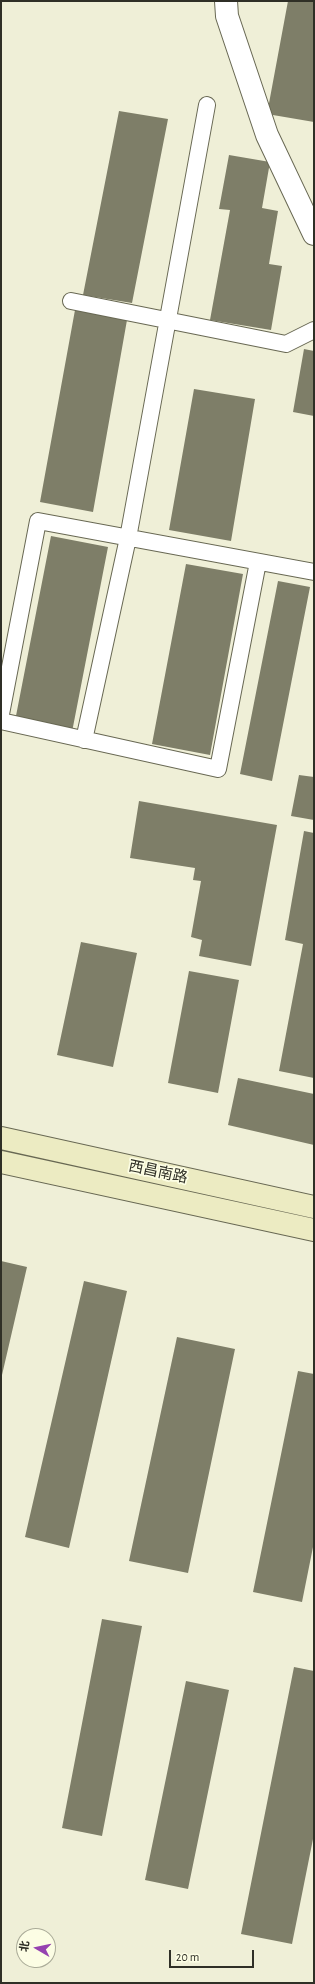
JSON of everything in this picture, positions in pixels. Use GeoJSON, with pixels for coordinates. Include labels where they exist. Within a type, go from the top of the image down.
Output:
{"type":"FeatureCollection","features":[{"type":"Feature","properties":{"kind":"street"},"geometry":{"type":"LineString","coordinates":[[226,1],[227,16],[267,135],[314,234]]}},
{"type":"Feature","properties":{"kind":"street","name":"西昌南路"},"geometry":{"type":"LineString","coordinates":[[1,1138],[314,1207]]}},
{"type":"Feature","properties":{"kind":"street","name":"西昌南路"},"geometry":{"type":"LineString","coordinates":[[1,1162],[314,1230]]}},
{"type":"Feature","properties":{"kind":"lane"},"geometry":{"type":"LineString","coordinates":[[84,740],[128,538],[207,105]]}},
{"type":"Feature","properties":{"kind":"lane"},"geometry":{"type":"LineString","coordinates":[[70,301],[168,319],[286,344],[314,330]]}},
{"type":"Feature","properties":{"kind":"lane"},"geometry":{"type":"LineString","coordinates":[[1,714],[38,521],[314,572]]}},
{"type":"Feature","properties":{"kind":"lane"},"geometry":{"type":"LineString","coordinates":[[1,721],[218,769],[258,562]]}},
{"type":"Feature","properties":{"kind":"building"},"geometry":{"type":"Polygon","coordinates":[[[288,1],[314,1],[314,122],[267,114],[288,1]]]}},
{"type":"Feature","properties":{"kind":"building"},"geometry":{"type":"Polygon","coordinates":[[[119,111],[168,119],[132,303],[83,295],[119,111]]]}},
{"type":"Feature","properties":{"kind":"building"},"geometry":{"type":"Polygon","coordinates":[[[229,155],[270,162],[262,208],[278,211],[269,264],[282,266],[271,330],[210,320],[230,210],[219,209],[229,155]]]}},
{"type":"Feature","properties":{"kind":"building"},"geometry":{"type":"Polygon","coordinates":[[[75,310],[127,320],[93,512],[40,502],[75,310]]]}},
{"type":"Feature","properties":{"kind":"building"},"geometry":{"type":"Polygon","coordinates":[[[304,349],[314,351],[314,416],[293,412],[304,349]]]}},
{"type":"Feature","properties":{"kind":"building"},"geometry":{"type":"Polygon","coordinates":[[[194,389],[255,399],[231,541],[169,530],[194,389]]]}},
{"type":"Feature","properties":{"kind":"building"},"geometry":{"type":"Polygon","coordinates":[[[51,536],[108,547],[72,732],[15,721],[51,536]]]}},
{"type":"Feature","properties":{"kind":"building"},"geometry":{"type":"Polygon","coordinates":[[[186,564],[243,574],[210,755],[152,744],[186,564]]]}},
{"type":"Feature","properties":{"kind":"building"},"geometry":{"type":"Polygon","coordinates":[[[278,581],[310,587],[272,781],[240,774],[278,581]]]}},
{"type":"Feature","properties":{"kind":"building"},"geometry":{"type":"Polygon","coordinates":[[[299,775],[314,777],[314,820],[291,816],[299,775]]]}},
{"type":"Feature","properties":{"kind":"building"},"geometry":{"type":"Polygon","coordinates":[[[139,801],[277,825],[251,966],[199,956],[202,940],[191,937],[201,881],[193,880],[195,868],[130,858],[139,801]]]}},
{"type":"Feature","properties":{"kind":"building"},"geometry":{"type":"Polygon","coordinates":[[[304,831],[314,833],[314,1078],[279,1071],[303,944],[285,940],[304,831]]]}},
{"type":"Feature","properties":{"kind":"building"},"geometry":{"type":"Polygon","coordinates":[[[81,942],[137,953],[113,1067],[57,1055],[81,942]]]}},
{"type":"Feature","properties":{"kind":"building"},"geometry":{"type":"Polygon","coordinates":[[[189,971],[239,980],[218,1093],[168,1083],[189,971]]]}},
{"type":"Feature","properties":{"kind":"building"},"geometry":{"type":"Polygon","coordinates":[[[238,1078],[314,1094],[314,1145],[228,1125],[238,1078]]]}},
{"type":"Feature","properties":{"kind":"building"},"geometry":{"type":"Polygon","coordinates":[[[1,1261],[27,1267],[2,1375],[1,1374],[1,1261]]]}},
{"type":"Feature","properties":{"kind":"building"},"geometry":{"type":"Polygon","coordinates":[[[84,1281],[127,1291],[69,1548],[25,1537],[84,1281]]]}},
{"type":"Feature","properties":{"kind":"building"},"geometry":{"type":"Polygon","coordinates":[[[177,1337],[235,1349],[188,1573],[129,1561],[177,1337]]]}},
{"type":"Feature","properties":{"kind":"building"},"geometry":{"type":"Polygon","coordinates":[[[298,1371],[314,1374],[314,1542],[302,1602],[253,1592],[298,1371]]]}},
{"type":"Feature","properties":{"kind":"building"},"geometry":{"type":"Polygon","coordinates":[[[102,1619],[142,1626],[102,1836],[62,1828],[102,1619]]]}},
{"type":"Feature","properties":{"kind":"building"},"geometry":{"type":"Polygon","coordinates":[[[294,1667],[314,1671],[314,1834],[292,1944],[241,1934],[294,1667]]]}},
{"type":"Feature","properties":{"kind":"building"},"geometry":{"type":"Polygon","coordinates":[[[186,1681],[229,1690],[188,1889],[145,1880],[186,1681]]]}}]}
